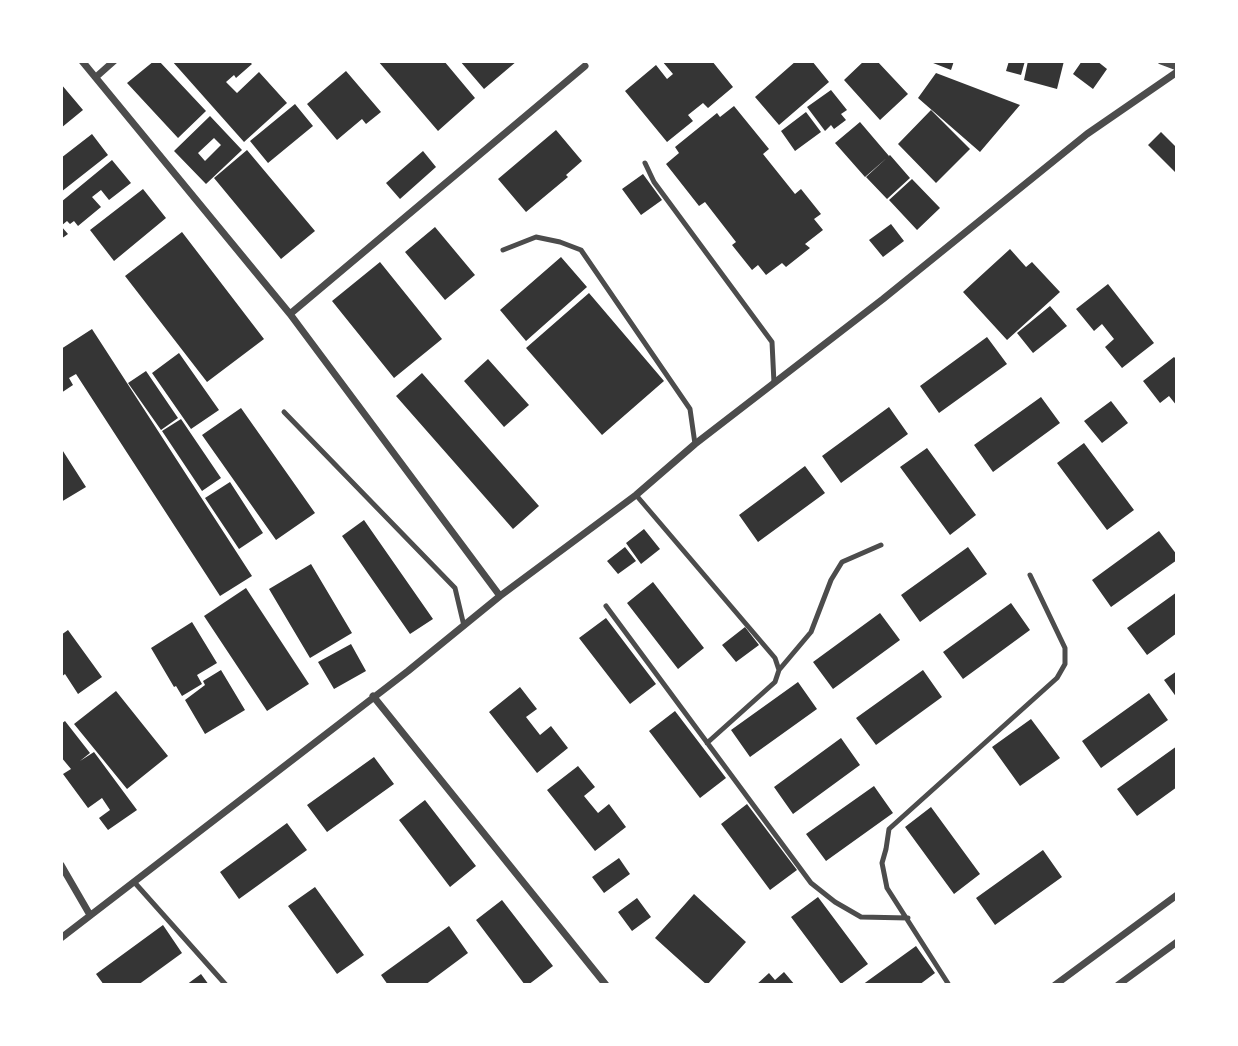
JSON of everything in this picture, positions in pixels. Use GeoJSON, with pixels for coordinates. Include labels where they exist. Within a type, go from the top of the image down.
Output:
{"type":"FeatureCollection","features":[{"type":"Feature","properties":{"kind":"street"},"geometry":{"type":"LineString","coordinates":[[82,61],[290,314],[500,596]]}},
{"type":"Feature","properties":{"kind":"street"},"geometry":{"type":"LineString","coordinates":[[96,77],[114,61]]}},
{"type":"Feature","properties":{"kind":"street"},"geometry":{"type":"LineString","coordinates":[[61,938],[500,596],[636,495],[695,444],[883,299],[1087,134],[1177,69],[1161,61]]}},
{"type":"Feature","properties":{"kind":"street"},"geometry":{"type":"LineString","coordinates":[[290,314],[585,66]]}},
{"type":"Feature","properties":{"kind":"street"},"geometry":{"type":"LineString","coordinates":[[373,696],[606,985]]}},
{"type":"Feature","properties":{"kind":"street"},"geometry":{"type":"LineString","coordinates":[[61,865],[90,915]]}},
{"type":"Feature","properties":{"kind":"street"},"geometry":{"type":"LineString","coordinates":[[1055,985],[1177,895]]}},
{"type":"Feature","properties":{"kind":"street"},"geometry":{"type":"LineString","coordinates":[[1118,985],[1177,942]]}},
{"type":"Feature","properties":{"kind":"lane"},"geometry":{"type":"LineString","coordinates":[[645,163],[654,181],[772,342],[774,383]]}},
{"type":"Feature","properties":{"kind":"lane"},"geometry":{"type":"LineString","coordinates":[[503,250],[536,237],[582,250],[690,409],[695,444]]}},
{"type":"Feature","properties":{"kind":"lane"},"geometry":{"type":"LineString","coordinates":[[284,412],[455,588],[464,626]]}},
{"type":"Feature","properties":{"kind":"lane"},"geometry":{"type":"LineString","coordinates":[[636,495],[775,658],[779,670]]}},
{"type":"Feature","properties":{"kind":"lane"},"geometry":{"type":"LineString","coordinates":[[707,743],[775,682],[779,670],[811,632],[831,580],[842,562],[881,545]]}},
{"type":"Feature","properties":{"kind":"lane"},"geometry":{"type":"LineString","coordinates":[[949,985],[887,888],[881,863],[889,829],[1057,678],[1065,664],[1065,648],[1030,575]]}},
{"type":"Feature","properties":{"kind":"lane"},"geometry":{"type":"LineString","coordinates":[[606,606],[811,883],[835,902],[861,917],[908,918]]}},
{"type":"Feature","properties":{"kind":"lane"},"geometry":{"type":"LineString","coordinates":[[135,883],[226,985]]}},
{"type":"Feature","properties":{"kind":"building"},"geometry":{"type":"Polygon","coordinates":[[[154,61],[159,61],[206,111],[178,138],[127,83],[154,61]]]}},
{"type":"Feature","properties":{"kind":"building"},"geometry":{"type":"Polygon","coordinates":[[[172,61],[249,61],[252,64],[236,78],[234,75],[226,82],[237,93],[259,72],[287,103],[244,142],[172,61]]]}},
{"type":"Feature","properties":{"kind":"building"},"geometry":{"type":"Polygon","coordinates":[[[378,61],[444,61],[475,98],[438,131],[378,61]]]}},
{"type":"Feature","properties":{"kind":"building"},"geometry":{"type":"Polygon","coordinates":[[[460,61],[517,61],[484,89],[460,61]]]}},
{"type":"Feature","properties":{"kind":"building"},"geometry":{"type":"Polygon","coordinates":[[[662,61],[712,61],[733,87],[708,108],[703,103],[688,115],[693,121],[667,142],[625,91],[656,65],[667,79],[673,74],[662,61]]]}},
{"type":"Feature","properties":{"kind":"building"},"geometry":{"type":"Polygon","coordinates":[[[796,61],[812,61],[829,82],[779,125],[755,97],[796,61]]]}},
{"type":"Feature","properties":{"kind":"building"},"geometry":{"type":"Polygon","coordinates":[[[864,61],[877,61],[908,94],[880,120],[844,80],[864,61]]]}},
{"type":"Feature","properties":{"kind":"building"},"geometry":{"type":"Polygon","coordinates":[[[928,61],[954,61],[951,70],[928,61]]]}},
{"type":"Feature","properties":{"kind":"building"},"geometry":{"type":"Polygon","coordinates":[[[1009,61],[1025,61],[1021,75],[1006,71],[1009,61]]]}},
{"type":"Feature","properties":{"kind":"building"},"geometry":{"type":"Polygon","coordinates":[[[1028,61],[1064,61],[1057,89],[1024,80],[1028,61]]]}},
{"type":"Feature","properties":{"kind":"building"},"geometry":{"type":"Polygon","coordinates":[[[1082,61],[1097,61],[1107,69],[1093,89],[1073,74],[1082,61]]]}},
{"type":"Feature","properties":{"kind":"building"},"geometry":{"type":"Polygon","coordinates":[[[346,71],[381,112],[366,124],[362,119],[337,140],[307,104],[346,71]]]}},
{"type":"Feature","properties":{"kind":"building"},"geometry":{"type":"Polygon","coordinates":[[[936,73],[1020,105],[980,152],[918,98],[936,73]]]}},
{"type":"Feature","properties":{"kind":"building"},"geometry":{"type":"Polygon","coordinates":[[[61,84],[83,110],[61,128],[61,84]]]}},
{"type":"Feature","properties":{"kind":"building"},"geometry":{"type":"Polygon","coordinates":[[[831,90],[847,110],[841,114],[846,120],[834,129],[831,125],[825,131],[807,107],[831,90]]]}},
{"type":"Feature","properties":{"kind":"building"},"geometry":{"type":"Polygon","coordinates":[[[295,104],[313,126],[268,163],[250,141],[295,104]]]}},
{"type":"Feature","properties":{"kind":"building"},"geometry":{"type":"Polygon","coordinates":[[[734,106],[769,149],[763,154],[795,194],[801,189],[821,214],[814,219],[823,230],[805,244],[810,248],[786,267],[782,263],[766,275],[758,265],[752,270],[732,245],[736,242],[705,202],[699,206],[666,164],[679,153],[675,147],[717,113],[720,117],[734,106]]]}},
{"type":"Feature","properties":{"kind":"building"},"geometry":{"type":"Polygon","coordinates":[[[931,110],[970,149],[936,183],[898,144],[931,110]]]}},
{"type":"Feature","properties":{"kind":"building"},"geometry":{"type":"Polygon","coordinates":[[[806,112],[821,132],[795,151],[781,131],[806,112]]]}},
{"type":"Feature","properties":{"kind":"building"},"geometry":{"type":"Polygon","coordinates":[[[210,116],[242,150],[206,184],[174,151],[210,116]],[[214,138],[198,153],[205,161],[221,145],[214,138]]]}},
{"type":"Feature","properties":{"kind":"building"},"geometry":{"type":"Polygon","coordinates":[[[860,122],[889,156],[865,177],[835,143],[860,122]]]}},
{"type":"Feature","properties":{"kind":"building"},"geometry":{"type":"Polygon","coordinates":[[[556,130],[582,161],[566,175],[568,177],[526,212],[498,179],[556,130]]]}},
{"type":"Feature","properties":{"kind":"building"},"geometry":{"type":"Polygon","coordinates":[[[1161,132],[1177,148],[1177,174],[1148,145],[1161,132]]]}},
{"type":"Feature","properties":{"kind":"building"},"geometry":{"type":"Polygon","coordinates":[[[92,134],[108,155],[61,192],[61,158],[92,134]]]}},
{"type":"Feature","properties":{"kind":"building"},"geometry":{"type":"Polygon","coordinates":[[[247,150],[315,231],[281,259],[214,178],[247,150]]]}},
{"type":"Feature","properties":{"kind":"building"},"geometry":{"type":"Polygon","coordinates":[[[423,151],[436,167],[400,199],[386,183],[423,151]]]}},
{"type":"Feature","properties":{"kind":"building"},"geometry":{"type":"Polygon","coordinates":[[[890,155],[910,178],[887,199],[866,177],[890,155]]]}},
{"type":"Feature","properties":{"kind":"building"},"geometry":{"type":"Polygon","coordinates":[[[112,160],[131,183],[109,200],[101,190],[92,197],[101,207],[78,226],[74,221],[70,224],[67,221],[61,226],[61,202],[112,160]]]}},
{"type":"Feature","properties":{"kind":"building"},"geometry":{"type":"Polygon","coordinates":[[[643,174],[662,200],[641,215],[622,189],[643,174]]]}},
{"type":"Feature","properties":{"kind":"building"},"geometry":{"type":"Polygon","coordinates":[[[912,179],[940,208],[917,230],[889,200],[912,179]]]}},
{"type":"Feature","properties":{"kind":"building"},"geometry":{"type":"Polygon","coordinates":[[[143,189],[166,218],[114,261],[90,230],[143,189]]]}},
{"type":"Feature","properties":{"kind":"building"},"geometry":{"type":"Polygon","coordinates":[[[891,224],[904,241],[883,257],[869,240],[891,224]]]}},
{"type":"Feature","properties":{"kind":"building"},"geometry":{"type":"Polygon","coordinates":[[[61,226],[68,234],[61,239],[61,226]]]}},
{"type":"Feature","properties":{"kind":"building"},"geometry":{"type":"Polygon","coordinates":[[[435,227],[475,275],[445,300],[405,252],[435,227]]]}},
{"type":"Feature","properties":{"kind":"building"},"geometry":{"type":"Polygon","coordinates":[[[182,232],[264,339],[207,382],[125,276],[182,232]]]}},
{"type":"Feature","properties":{"kind":"building"},"geometry":{"type":"Polygon","coordinates":[[[1010,249],[1026,267],[1032,262],[1060,292],[1007,340],[963,292],[1010,249]]]}},
{"type":"Feature","properties":{"kind":"building"},"geometry":{"type":"Polygon","coordinates":[[[561,257],[587,287],[526,341],[500,310],[561,257]]]}},
{"type":"Feature","properties":{"kind":"building"},"geometry":{"type":"Polygon","coordinates":[[[380,262],[442,339],[394,378],[332,301],[380,262]]]}},
{"type":"Feature","properties":{"kind":"building"},"geometry":{"type":"Polygon","coordinates":[[[1108,284],[1154,343],[1122,368],[1105,347],[1114,339],[1102,324],[1094,331],[1076,309],[1108,284]]]}},
{"type":"Feature","properties":{"kind":"building"},"geometry":{"type":"Polygon","coordinates":[[[589,293],[664,381],[602,435],[526,348],[589,293]]]}},
{"type":"Feature","properties":{"kind":"building"},"geometry":{"type":"Polygon","coordinates":[[[1050,306],[1067,326],[1033,353],[1017,333],[1050,306]]]}},
{"type":"Feature","properties":{"kind":"building"},"geometry":{"type":"Polygon","coordinates":[[[92,329],[252,576],[220,596],[76,374],[69,378],[73,385],[61,393],[61,349],[92,329]]]}},
{"type":"Feature","properties":{"kind":"building"},"geometry":{"type":"Polygon","coordinates":[[[987,337],[1007,364],[939,413],[920,386],[987,337]]]}},
{"type":"Feature","properties":{"kind":"building"},"geometry":{"type":"Polygon","coordinates":[[[179,353],[219,410],[191,429],[152,373],[179,353]]]}},
{"type":"Feature","properties":{"kind":"building"},"geometry":{"type":"Polygon","coordinates":[[[1174,357],[1177,360],[1177,406],[1169,396],[1160,403],[1143,381],[1174,357]]]}},
{"type":"Feature","properties":{"kind":"building"},"geometry":{"type":"Polygon","coordinates":[[[488,359],[529,405],[504,427],[464,381],[488,359]]]}},
{"type":"Feature","properties":{"kind":"building"},"geometry":{"type":"Polygon","coordinates":[[[146,371],[178,418],[161,430],[128,383],[146,371]]]}},
{"type":"Feature","properties":{"kind":"building"},"geometry":{"type":"Polygon","coordinates":[[[422,373],[539,506],[513,529],[396,396],[422,373]]]}},
{"type":"Feature","properties":{"kind":"building"},"geometry":{"type":"Polygon","coordinates":[[[1041,397],[1060,423],[993,472],[974,445],[1041,397]]]}},
{"type":"Feature","properties":{"kind":"building"},"geometry":{"type":"Polygon","coordinates":[[[1111,401],[1128,423],[1102,443],[1084,421],[1111,401]]]}},
{"type":"Feature","properties":{"kind":"building"},"geometry":{"type":"Polygon","coordinates":[[[889,407],[908,434],[841,483],[822,456],[889,407]]]}},
{"type":"Feature","properties":{"kind":"building"},"geometry":{"type":"Polygon","coordinates":[[[241,408],[315,513],[276,540],[202,435],[241,408]]]}},
{"type":"Feature","properties":{"kind":"building"},"geometry":{"type":"Polygon","coordinates":[[[181,419],[221,478],[202,491],[162,431],[181,419]]]}},
{"type":"Feature","properties":{"kind":"building"},"geometry":{"type":"Polygon","coordinates":[[[1084,443],[1134,510],[1107,530],[1057,463],[1084,443]]]}},
{"type":"Feature","properties":{"kind":"building"},"geometry":{"type":"Polygon","coordinates":[[[61,448],[86,487],[61,502],[61,448]]]}},
{"type":"Feature","properties":{"kind":"building"},"geometry":{"type":"Polygon","coordinates":[[[927,448],[976,515],[950,535],[900,467],[927,448]]]}},
{"type":"Feature","properties":{"kind":"building"},"geometry":{"type":"Polygon","coordinates":[[[805,466],[825,493],[758,542],[739,515],[805,466]]]}},
{"type":"Feature","properties":{"kind":"building"},"geometry":{"type":"Polygon","coordinates":[[[230,482],[263,533],[239,549],[205,498],[230,482]]]}},
{"type":"Feature","properties":{"kind":"building"},"geometry":{"type":"Polygon","coordinates":[[[364,520],[433,619],[410,634],[342,536],[364,520]]]}},
{"type":"Feature","properties":{"kind":"building"},"geometry":{"type":"Polygon","coordinates":[[[644,529],[660,549],[641,564],[626,543],[644,529]]]}},
{"type":"Feature","properties":{"kind":"building"},"geometry":{"type":"Polygon","coordinates":[[[1159,531],[1177,555],[1177,560],[1111,607],[1092,580],[1159,531]]]}},
{"type":"Feature","properties":{"kind":"building"},"geometry":{"type":"Polygon","coordinates":[[[625,547],[636,561],[618,574],[607,561],[625,547]]]}},
{"type":"Feature","properties":{"kind":"building"},"geometry":{"type":"Polygon","coordinates":[[[968,547],[987,574],[920,622],[901,595],[968,547]]]}},
{"type":"Feature","properties":{"kind":"building"},"geometry":{"type":"Polygon","coordinates":[[[311,564],[352,633],[310,658],[269,589],[311,564]]]}},
{"type":"Feature","properties":{"kind":"building"},"geometry":{"type":"Polygon","coordinates":[[[653,582],[704,648],[678,669],[627,603],[653,582]]]}},
{"type":"Feature","properties":{"kind":"building"},"geometry":{"type":"Polygon","coordinates":[[[246,588],[309,684],[267,711],[204,616],[246,588]]]}},
{"type":"Feature","properties":{"kind":"building"},"geometry":{"type":"Polygon","coordinates":[[[1177,592],[1177,633],[1147,655],[1127,628],[1177,592]]]}},
{"type":"Feature","properties":{"kind":"building"},"geometry":{"type":"Polygon","coordinates":[[[1011,603],[1030,630],[963,679],[943,652],[1011,603]]]}},
{"type":"Feature","properties":{"kind":"building"},"geometry":{"type":"Polygon","coordinates":[[[880,613],[900,640],[833,689],[813,662],[880,613]]]}},
{"type":"Feature","properties":{"kind":"building"},"geometry":{"type":"Polygon","coordinates":[[[606,618],[656,684],[630,704],[579,638],[606,618]]]}},
{"type":"Feature","properties":{"kind":"building"},"geometry":{"type":"Polygon","coordinates":[[[192,622],[217,663],[197,675],[202,684],[182,696],[151,648],[192,622]]]}},
{"type":"Feature","properties":{"kind":"building"},"geometry":{"type":"Polygon","coordinates":[[[745,627],[759,645],[736,662],[722,645],[745,627]]]}},
{"type":"Feature","properties":{"kind":"building"},"geometry":{"type":"Polygon","coordinates":[[[68,630],[102,677],[78,694],[65,674],[61,677],[61,635],[68,630]]]}},
{"type":"Feature","properties":{"kind":"building"},"geometry":{"type":"Polygon","coordinates":[[[351,644],[366,671],[334,689],[318,662],[351,644]]]}},
{"type":"Feature","properties":{"kind":"building"},"geometry":{"type":"Polygon","coordinates":[[[221,670],[245,710],[205,734],[185,700],[205,685],[203,681],[221,670]]]}},
{"type":"Feature","properties":{"kind":"building"},"geometry":{"type":"Polygon","coordinates":[[[923,670],[942,697],[876,745],[856,718],[923,670]]]}},
{"type":"Feature","properties":{"kind":"building"},"geometry":{"type":"Polygon","coordinates":[[[1177,671],[1177,698],[1164,680],[1177,671]]]}},
{"type":"Feature","properties":{"kind":"building"},"geometry":{"type":"Polygon","coordinates":[[[798,682],[817,709],[750,757],[731,730],[798,682]]]}},
{"type":"Feature","properties":{"kind":"building"},"geometry":{"type":"Polygon","coordinates":[[[520,687],[537,709],[526,717],[540,735],[551,726],[568,748],[537,773],[489,712],[520,687]]]}},
{"type":"Feature","properties":{"kind":"building"},"geometry":{"type":"Polygon","coordinates":[[[116,691],[168,756],[127,789],[74,724],[116,691]]]}},
{"type":"Feature","properties":{"kind":"building"},"geometry":{"type":"Polygon","coordinates":[[[1149,693],[1168,720],[1101,768],[1082,741],[1149,693]]]}},
{"type":"Feature","properties":{"kind":"building"},"geometry":{"type":"Polygon","coordinates":[[[675,711],[726,778],[700,798],[649,731],[675,711]]]}},
{"type":"Feature","properties":{"kind":"building"},"geometry":{"type":"Polygon","coordinates":[[[1031,719],[1060,758],[1020,786],[992,747],[1031,719]]]}},
{"type":"Feature","properties":{"kind":"building"},"geometry":{"type":"Polygon","coordinates":[[[65,721],[90,753],[80,761],[94,752],[137,810],[108,830],[99,818],[110,810],[102,798],[88,808],[63,774],[71,769],[61,757],[61,724],[65,721]]]}},
{"type":"Feature","properties":{"kind":"building"},"geometry":{"type":"Polygon","coordinates":[[[841,738],[860,765],[793,814],[774,787],[841,738]]]}},
{"type":"Feature","properties":{"kind":"building"},"geometry":{"type":"Polygon","coordinates":[[[1177,746],[1177,787],[1137,816],[1117,789],[1177,746]]]}},
{"type":"Feature","properties":{"kind":"building"},"geometry":{"type":"Polygon","coordinates":[[[374,757],[394,784],[327,832],[307,805],[374,757]]]}},
{"type":"Feature","properties":{"kind":"building"},"geometry":{"type":"Polygon","coordinates":[[[578,766],[595,787],[584,796],[598,813],[609,804],[626,827],[595,851],[547,790],[578,766]]]}},
{"type":"Feature","properties":{"kind":"building"},"geometry":{"type":"Polygon","coordinates":[[[874,786],[893,813],[826,861],[806,834],[874,786]]]}},
{"type":"Feature","properties":{"kind":"building"},"geometry":{"type":"Polygon","coordinates":[[[425,800],[476,866],[450,887],[399,820],[425,800]]]}},
{"type":"Feature","properties":{"kind":"building"},"geometry":{"type":"Polygon","coordinates":[[[747,804],[797,870],[770,890],[721,824],[747,804]]]}},
{"type":"Feature","properties":{"kind":"building"},"geometry":{"type":"Polygon","coordinates":[[[931,807],[980,874],[954,894],[905,827],[931,807]]]}},
{"type":"Feature","properties":{"kind":"building"},"geometry":{"type":"Polygon","coordinates":[[[287,823],[307,850],[239,899],[220,872],[287,823]]]}},
{"type":"Feature","properties":{"kind":"building"},"geometry":{"type":"Polygon","coordinates":[[[1043,850],[1062,877],[995,925],[976,898],[1043,850]]]}},
{"type":"Feature","properties":{"kind":"building"},"geometry":{"type":"Polygon","coordinates":[[[619,858],[630,874],[604,893],[592,877],[619,858]]]}},
{"type":"Feature","properties":{"kind":"building"},"geometry":{"type":"Polygon","coordinates":[[[315,887],[364,955],[337,974],[288,906],[315,887]]]}},
{"type":"Feature","properties":{"kind":"building"},"geometry":{"type":"Polygon","coordinates":[[[694,894],[746,942],[707,985],[655,938],[694,894]]]}},
{"type":"Feature","properties":{"kind":"building"},"geometry":{"type":"Polygon","coordinates":[[[818,897],[868,964],[841,984],[791,917],[818,897]]]}},
{"type":"Feature","properties":{"kind":"building"},"geometry":{"type":"Polygon","coordinates":[[[637,898],[651,917],[632,931],[618,912],[637,898]]]}},
{"type":"Feature","properties":{"kind":"building"},"geometry":{"type":"Polygon","coordinates":[[[502,900],[553,966],[528,985],[525,985],[476,920],[502,900]]]}},
{"type":"Feature","properties":{"kind":"building"},"geometry":{"type":"Polygon","coordinates":[[[163,925],[182,953],[138,985],[104,985],[96,974],[163,925]]]}},
{"type":"Feature","properties":{"kind":"building"},"geometry":{"type":"Polygon","coordinates":[[[449,926],[468,953],[425,985],[388,985],[381,975],[449,926]]]}},
{"type":"Feature","properties":{"kind":"building"},"geometry":{"type":"Polygon","coordinates":[[[916,946],[935,973],[919,985],[862,985],[916,946]]]}},
{"type":"Feature","properties":{"kind":"building"},"geometry":{"type":"Polygon","coordinates":[[[784,972],[795,985],[756,985],[769,973],[775,980],[784,972]]]}},
{"type":"Feature","properties":{"kind":"building"},"geometry":{"type":"Polygon","coordinates":[[[201,974],[209,985],[186,985],[201,974]]]}}]}
